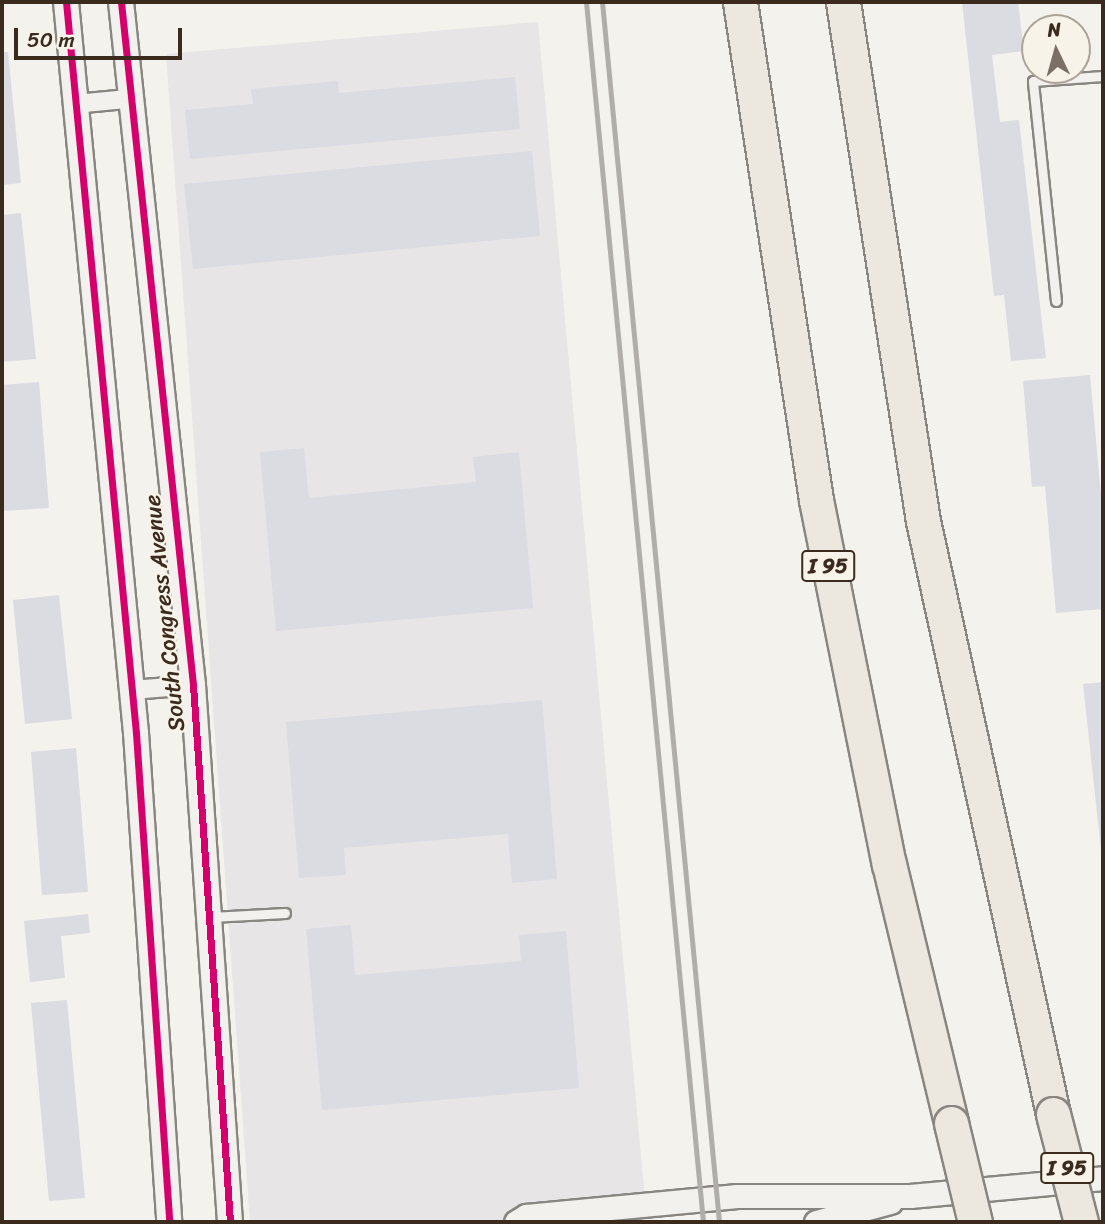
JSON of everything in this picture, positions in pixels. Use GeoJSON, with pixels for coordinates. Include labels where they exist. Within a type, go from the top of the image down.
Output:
{"type":"FeatureCollection","features":[{"type":"Feature","properties":{"kind":"highway","name":"I 95"},"geometry":{"type":"LineString","coordinates":[[740,2],[818,513],[950,1123],[975,1222]]}},
{"type":"Feature","properties":{"kind":"highway","name":"I 95"},"geometry":{"type":"LineString","coordinates":[[843,2],[926,534],[1053,1114],[1081,1222]]}},
{"type":"Feature","properties":{"kind":"main road","name":"South Congress Avenue"},"geometry":{"type":"LineString","coordinates":[[66,2],[132,690],[169,1222]]}},
{"type":"Feature","properties":{"kind":"main road","name":"South Congress Avenue"},"geometry":{"type":"LineString","coordinates":[[121,2],[127,99],[193,685],[230,1222]]}},
{"type":"Feature","properties":{"kind":"street"},"geometry":{"type":"LineString","coordinates":[[75,104],[127,99]]}},
{"type":"Feature","properties":{"kind":"street"},"geometry":{"type":"LineString","coordinates":[[132,690],[193,685]]}},
{"type":"Feature","properties":{"kind":"street"},"geometry":{"type":"LineString","coordinates":[[516,1222],[716,1198],[806,1192],[910,1196],[1103,1178]]}},
{"type":"Feature","properties":{"kind":"street"},"geometry":{"type":"LineString","coordinates":[[816,1222],[910,1196]]}},
{"type":"Feature","properties":{"kind":"lane"},"geometry":{"type":"LineString","coordinates":[[1056,301],[1033,81],[1103,76]]}},
{"type":"Feature","properties":{"kind":"lane"},"geometry":{"type":"LineString","coordinates":[[209,917],[285,913]]}},
{"type":"Feature","properties":{"kind":"shaded area"},"geometry":{"type":"Polygon","coordinates":[[[538,22],[647,1222],[250,1222],[166,54],[538,22]]]}},
{"type":"Feature","properties":{"kind":"building"},"geometry":{"type":"Polygon","coordinates":[[[962,2],[1018,2],[1021,51],[992,55],[1000,122],[1019,120],[1046,358],[1011,361],[1004,295],[994,296],[962,2]]]}},
{"type":"Feature","properties":{"kind":"building"},"geometry":{"type":"Polygon","coordinates":[[[2,52],[8,52],[21,183],[2,185],[2,52]]]}},
{"type":"Feature","properties":{"kind":"building"},"geometry":{"type":"Polygon","coordinates":[[[515,77],[520,129],[190,159],[185,110],[253,104],[251,89],[338,81],[339,93],[515,77]]]}},
{"type":"Feature","properties":{"kind":"building"},"geometry":{"type":"Polygon","coordinates":[[[532,151],[540,236],[193,269],[184,184],[532,151]]]}},
{"type":"Feature","properties":{"kind":"building"},"geometry":{"type":"Polygon","coordinates":[[[21,213],[36,359],[2,362],[2,215],[21,213]]]}},
{"type":"Feature","properties":{"kind":"building"},"geometry":{"type":"Polygon","coordinates":[[[1090,375],[1103,517],[1103,609],[1056,613],[1045,486],[1032,487],[1023,381],[1090,375]]]}},
{"type":"Feature","properties":{"kind":"building"},"geometry":{"type":"Polygon","coordinates":[[[39,382],[49,508],[3,511],[2,385],[39,382]]]}},
{"type":"Feature","properties":{"kind":"building"},"geometry":{"type":"Polygon","coordinates":[[[304,448],[309,498],[476,482],[473,457],[519,452],[533,608],[276,631],[260,452],[304,448]]]}},
{"type":"Feature","properties":{"kind":"building"},"geometry":{"type":"Polygon","coordinates":[[[59,595],[72,719],[25,724],[13,600],[59,595]]]}},
{"type":"Feature","properties":{"kind":"building"},"geometry":{"type":"Polygon","coordinates":[[[1103,682],[1103,850],[1101,850],[1083,684],[1103,682]]]}},
{"type":"Feature","properties":{"kind":"building"},"geometry":{"type":"Polygon","coordinates":[[[542,700],[557,879],[512,883],[508,834],[344,848],[346,875],[299,878],[286,722],[542,700]]]}},
{"type":"Feature","properties":{"kind":"building"},"geometry":{"type":"Polygon","coordinates":[[[76,748],[88,892],[42,895],[31,752],[76,748]]]}},
{"type":"Feature","properties":{"kind":"building"},"geometry":{"type":"Polygon","coordinates":[[[88,914],[90,933],[61,936],[65,978],[30,982],[24,921],[88,914]]]}},
{"type":"Feature","properties":{"kind":"building"},"geometry":{"type":"Polygon","coordinates":[[[351,925],[355,975],[521,961],[519,935],[566,931],[579,1088],[322,1110],[306,929],[351,925]]]}},
{"type":"Feature","properties":{"kind":"building"},"geometry":{"type":"Polygon","coordinates":[[[67,1000],[85,1198],[49,1201],[31,1003],[67,1000]]]}},
{"type":"Feature","properties":{"kind":"railway"},"geometry":{"type":"LineString","coordinates":[[586,2],[703,1222]]}},
{"type":"Feature","properties":{"kind":"railway"},"geometry":{"type":"LineString","coordinates":[[602,2],[719,1222]]}},
{"type":"Feature","properties":{"kind":"cycle path"},"geometry":{"type":"LineString","coordinates":[[66,2],[136,733],[169,1222]]}},
{"type":"Feature","properties":{"kind":"cycle path"},"geometry":{"type":"LineString","coordinates":[[121,2],[193,685],[230,1222]]}}]}
